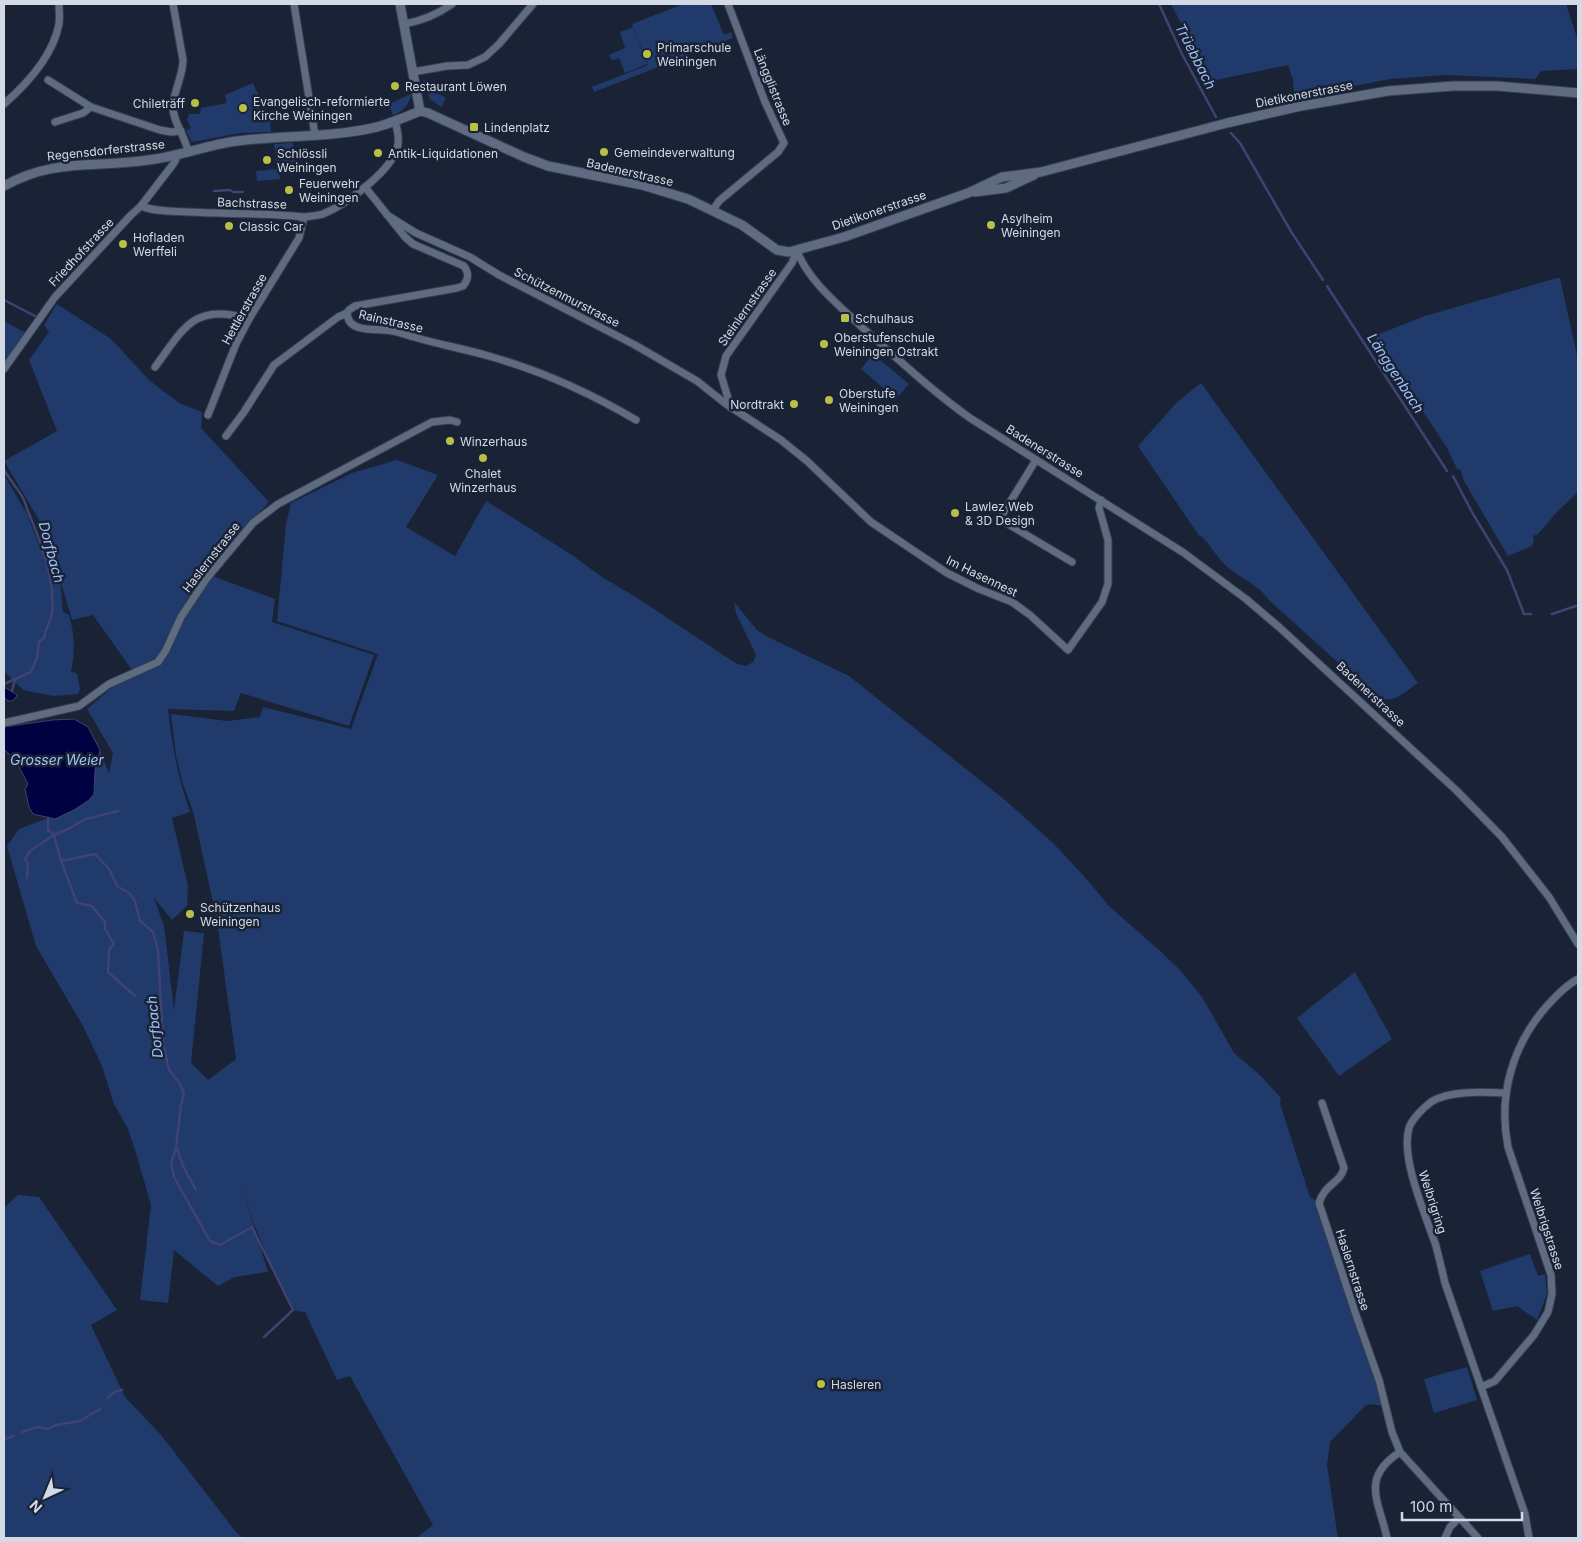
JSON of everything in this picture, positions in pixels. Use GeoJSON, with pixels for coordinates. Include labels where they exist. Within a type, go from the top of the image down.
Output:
{"type":"FeatureCollection","features":[{"type":"Feature","properties":{"kind":"street"},"geometry":{"type":"LineString","coordinates":[[4,104],[38,69],[51,44],[59,22],[59,4]]}},
{"type":"Feature","properties":{"kind":"street"},"geometry":{"type":"LineString","coordinates":[[174,4],[183,69],[172,108],[188,151]]}},
{"type":"Feature","properties":{"kind":"street"},"geometry":{"type":"LineString","coordinates":[[294,4],[315,135]]}},
{"type":"Feature","properties":{"kind":"street"},"geometry":{"type":"LineString","coordinates":[[400,4],[420,111]]}},
{"type":"Feature","properties":{"kind":"street"},"geometry":{"type":"LineString","coordinates":[[404,24],[441,12],[452,4]]}},
{"type":"Feature","properties":{"kind":"street"},"geometry":{"type":"LineString","coordinates":[[413,72],[448,66],[468,65],[485,57],[499,44],[533,4]]}},
{"type":"Feature","properties":{"kind":"street","name":"Längglistrasse"},"geometry":{"type":"LineString","coordinates":[[713,210],[719,201],[778,152],[784,143],[765,102],[728,4]]}},
{"type":"Feature","properties":{"kind":"street"},"geometry":{"type":"LineString","coordinates":[[48,80],[91,106],[160,130],[181,131]]}},
{"type":"Feature","properties":{"kind":"street","name":"Dietikonerstrasse"},"geometry":{"type":"LineString","coordinates":[[797,251],[844,237],[968,193],[1002,177],[1041,172],[1259,115],[1366,94],[1431,87],[1521,87],[1578,93]]}},
{"type":"Feature","properties":{"kind":"street"},"geometry":{"type":"LineString","coordinates":[[55,122],[83,113],[91,106]]}},
{"type":"Feature","properties":{"kind":"street","name":"Regensdorferstrasse"},"geometry":{"type":"LineString","coordinates":[[4,186],[26,175],[56,166],[147,161],[238,141],[356,131],[378,127],[420,111]]}},
{"type":"Feature","properties":{"kind":"street","name":"Badenerstrasse"},"geometry":{"type":"LineString","coordinates":[[420,111],[524,158],[548,166],[642,185],[688,199],[742,226],[778,250],[797,251],[810,275],[927,386],[970,418],[1184,553],[1246,599],[1311,655],[1457,791],[1502,837],[1549,897],[1578,944]]}},
{"type":"Feature","properties":{"kind":"street","name":"Bachstrasse"},"geometry":{"type":"LineString","coordinates":[[141,206],[159,210],[304,217],[321,214],[335,208],[380,174],[396,152],[398,145],[395,121]]}},
{"type":"Feature","properties":{"kind":"street","name":"Friedhofstrasse"},"geometry":{"type":"LineString","coordinates":[[4,369],[55,296],[141,206],[174,163],[176,154]]}},
{"type":"Feature","properties":{"kind":"street","name":"Rainstrasse"},"geometry":{"type":"LineString","coordinates":[[365,187],[405,237],[413,244],[464,266],[467,271],[466,282],[463,286],[457,288],[365,303],[351,308],[347,313],[350,322],[355,327],[395,331],[434,344],[491,356],[586,393],[636,420]]}},
{"type":"Feature","properties":{"kind":"street","name":"Schützenmurstrasse"},"geometry":{"type":"LineString","coordinates":[[387,215],[416,232],[470,257],[499,275],[676,368],[697,380],[731,408]]}},
{"type":"Feature","properties":{"kind":"street","name":"Hettlerstrasse"},"geometry":{"type":"LineString","coordinates":[[208,415],[225,369],[249,319],[298,238],[304,217]]}},
{"type":"Feature","properties":{"kind":"street","name":"Steinlernstrasse"},"geometry":{"type":"LineString","coordinates":[[731,408],[721,375],[726,356],[792,263],[797,251]]}},
{"type":"Feature","properties":{"kind":"street"},"geometry":{"type":"LineString","coordinates":[[155,367],[188,324],[199,317],[219,313],[249,319]]}},
{"type":"Feature","properties":{"kind":"street"},"geometry":{"type":"LineString","coordinates":[[226,436],[274,365],[338,317],[347,313]]}},
{"type":"Feature","properties":{"kind":"street","name":"Im Hasennest"},"geometry":{"type":"LineString","coordinates":[[731,408],[781,440],[807,460],[871,522],[947,573],[978,589],[1012,602],[1030,615],[1068,650],[1102,602],[1108,584],[1108,540],[1099,508],[1100,500]]}},
{"type":"Feature","properties":{"kind":"street","name":"Haslernstrasse"},"geometry":{"type":"LineString","coordinates":[[4,723],[79,706],[109,684],[153,665],[162,656],[181,617],[207,578],[261,516],[278,504],[432,422],[450,420],[457,422]]}},
{"type":"Feature","properties":{"kind":"street"},"geometry":{"type":"LineString","coordinates":[[1036,460],[1002,515],[1003,520],[1072,562]]}},
{"type":"Feature","properties":{"kind":"street","name":"Welbrigstrasse"},"geometry":{"type":"LineString","coordinates":[[1481,1387],[1495,1380],[1534,1335],[1548,1312],[1552,1294],[1551,1275],[1508,1147],[1505,1132],[1506,1093],[1514,1060],[1534,1022],[1556,997],[1578,979]]}},
{"type":"Feature","properties":{"kind":"street","name":"Welbrigring"},"geometry":{"type":"LineString","coordinates":[[1481,1387],[1445,1282],[1409,1163],[1407,1145],[1409,1127],[1420,1112],[1432,1101],[1456,1094],[1506,1093]]}},
{"type":"Feature","properties":{"kind":"street","name":"Haslernstrasse"},"geometry":{"type":"LineString","coordinates":[[1322,1103],[1344,1168],[1338,1178],[1323,1192],[1319,1204],[1356,1318],[1379,1380],[1392,1432],[1400,1452]]}},
{"type":"Feature","properties":{"kind":"street"},"geometry":{"type":"LineString","coordinates":[[1481,1387],[1525,1514],[1529,1538]]}},
{"type":"Feature","properties":{"kind":"street"},"geometry":{"type":"LineString","coordinates":[[1387,1538],[1375,1491],[1375,1483],[1382,1467],[1400,1452],[1478,1538]]}},
{"type":"Feature","properties":{"kind":"street"},"geometry":{"type":"LineString","coordinates":[[1445,1538],[1450,1527],[1459,1518]]}},
{"type":"Feature","properties":{"kind":"shaded area"},"geometry":{"type":"Polygon","coordinates":[[[683,4],[711,4],[724,35],[731,32],[733,38],[594,92],[592,87],[648,65],[632,24],[683,4]]]}},
{"type":"Feature","properties":{"kind":"shaded area"},"geometry":{"type":"Polygon","coordinates":[[[1171,4],[1566,4],[1578,41],[1578,69],[1541,71],[1535,79],[1446,75],[1390,79],[1295,98],[1293,80],[1288,65],[1216,80],[1209,78],[1171,4]]]}},
{"type":"Feature","properties":{"kind":"shaded area"},"geometry":{"type":"Polygon","coordinates":[[[633,27],[647,64],[625,73],[619,58],[612,60],[609,55],[625,48],[620,32],[633,27]]]}},
{"type":"Feature","properties":{"kind":"shaded area"},"geometry":{"type":"Polygon","coordinates":[[[423,80],[435,88],[434,91],[446,98],[441,107],[430,99],[423,80]]]}},
{"type":"Feature","properties":{"kind":"shaded area"},"geometry":{"type":"Polygon","coordinates":[[[253,83],[259,97],[262,116],[270,116],[271,132],[240,133],[192,142],[186,131],[191,128],[187,120],[189,114],[200,114],[201,108],[227,103],[225,95],[253,83]]]}},
{"type":"Feature","properties":{"kind":"shaded area"},"geometry":{"type":"Polygon","coordinates":[[[411,94],[405,107],[393,116],[389,104],[411,94]]]}},
{"type":"Feature","properties":{"kind":"shaded area"},"geometry":{"type":"Polygon","coordinates":[[[293,143],[298,170],[279,173],[280,179],[257,181],[256,171],[277,169],[274,144],[293,143]]]}},
{"type":"Feature","properties":{"kind":"shaded area"},"geometry":{"type":"Polygon","coordinates":[[[1560,278],[1578,360],[1578,492],[1538,534],[1533,536],[1532,546],[1508,556],[1464,481],[1460,469],[1457,469],[1447,448],[1374,336],[1425,316],[1560,278]]]}},
{"type":"Feature","properties":{"kind":"shaded area"},"geometry":{"type":"Polygon","coordinates":[[[57,304],[111,339],[149,380],[179,403],[202,412],[201,428],[269,502],[204,573],[275,599],[272,622],[374,655],[349,726],[241,693],[234,711],[168,709],[176,761],[190,812],[172,818],[188,886],[187,906],[172,920],[154,898],[164,926],[174,1010],[184,931],[204,933],[191,1063],[208,1080],[236,1059],[217,921],[193,811],[183,784],[176,756],[171,714],[227,721],[260,717],[263,707],[351,729],[378,654],[277,621],[286,524],[291,503],[352,473],[397,460],[438,475],[406,527],[455,556],[486,501],[572,555],[602,577],[639,599],[737,664],[746,666],[753,662],[756,655],[736,613],[734,602],[757,630],[766,636],[849,676],[1005,800],[1053,843],[1110,907],[1181,971],[1202,997],[1234,1053],[1261,1076],[1281,1098],[1280,1104],[1310,1197],[1319,1203],[1383,1406],[1370,1404],[1365,1406],[1330,1442],[1327,1465],[1338,1538],[416,1538],[433,1525],[350,1376],[337,1380],[305,1312],[295,1311],[273,1269],[254,1224],[240,1180],[268,1272],[235,1277],[218,1286],[174,1250],[168,1303],[140,1300],[151,1205],[136,1153],[128,1129],[114,1104],[102,1066],[83,1026],[36,946],[7,846],[19,829],[48,818],[55,819],[89,800],[94,791],[95,770],[100,750],[109,774],[113,753],[87,709],[132,670],[93,615],[72,620],[60,579],[63,612],[69,615],[72,630],[74,650],[71,672],[77,673],[80,689],[78,694],[53,696],[23,690],[5,672],[4,475],[27,514],[39,544],[44,541],[54,580],[59,577],[45,530],[4,461],[57,431],[29,360],[49,332],[44,325],[57,304]]]}},
{"type":"Feature","properties":{"kind":"shaded area"},"geometry":{"type":"Polygon","coordinates":[[[4,321],[26,333],[4,365],[4,321]]]}},
{"type":"Feature","properties":{"kind":"shaded area"},"geometry":{"type":"Polygon","coordinates":[[[873,354],[909,384],[896,399],[861,369],[873,354]]]}},
{"type":"Feature","properties":{"kind":"shaded area"},"geometry":{"type":"Polygon","coordinates":[[[1201,383],[1418,683],[1403,694],[1387,700],[1375,696],[1269,600],[1264,593],[1224,564],[1207,542],[1198,534],[1138,446],[1177,402],[1201,383]]]}},
{"type":"Feature","properties":{"kind":"shaded area"},"geometry":{"type":"Polygon","coordinates":[[[1355,972],[1392,1039],[1339,1076],[1297,1018],[1355,972]]]}},
{"type":"Feature","properties":{"kind":"shaded area"},"geometry":{"type":"Polygon","coordinates":[[[18,1195],[39,1197],[117,1310],[91,1325],[125,1397],[161,1435],[236,1532],[243,1538],[4,1538],[4,1208],[18,1195]]]}},
{"type":"Feature","properties":{"kind":"shaded area"},"geometry":{"type":"Polygon","coordinates":[[[1530,1254],[1538,1276],[1545,1274],[1547,1294],[1537,1320],[1517,1306],[1493,1311],[1480,1271],[1530,1254]]]}},
{"type":"Feature","properties":{"kind":"shaded area"},"geometry":{"type":"Polygon","coordinates":[[[1467,1367],[1477,1400],[1434,1413],[1424,1379],[1467,1367]]]}},
{"type":"Feature","properties":{"kind":"water"},"geometry":{"type":"Polygon","coordinates":[[[4,687],[16,694],[17,696],[12,701],[8,701],[4,697],[4,687]]]}},
{"type":"Feature","properties":{"kind":"water","name":"Grosser Weier"},"geometry":{"type":"Polygon","coordinates":[[[74,719],[88,727],[100,750],[95,770],[94,794],[89,800],[74,810],[55,819],[33,814],[29,807],[25,789],[28,784],[16,761],[4,749],[4,727],[52,720],[74,719]]]}},
{"type":"Feature","properties":{"kind":"waterway","name":"Trüebbach"},"geometry":{"type":"LineString","coordinates":[[1159,4],[1182,54],[1216,117]]}},
{"type":"Feature","properties":{"kind":"waterway"},"geometry":{"type":"LineString","coordinates":[[1231,133],[1240,143],[1292,233],[1323,280]]}},
{"type":"Feature","properties":{"kind":"waterway","name":"Dorfbach"},"geometry":{"type":"LineString","coordinates":[[214,191],[230,190],[233,192],[243,192]]}},
{"type":"Feature","properties":{"kind":"waterway","name":"Länggenbach"},"geometry":{"type":"LineString","coordinates":[[1327,286],[1447,471]]}},
{"type":"Feature","properties":{"kind":"waterway"},"geometry":{"type":"LineString","coordinates":[[4,300],[35,316]]}},
{"type":"Feature","properties":{"kind":"waterway","name":"Dorfbach"},"geometry":{"type":"LineString","coordinates":[[4,470],[23,498],[37,534],[46,559],[52,599],[50,619],[44,638],[39,642],[37,658],[31,672],[4,684]]}},
{"type":"Feature","properties":{"kind":"waterway"},"geometry":{"type":"LineString","coordinates":[[1453,476],[1473,514],[1507,570],[1524,614],[1531,614]]}},
{"type":"Feature","properties":{"kind":"waterway"},"geometry":{"type":"LineString","coordinates":[[1552,614],[1576,606]]}},
{"type":"Feature","properties":{"kind":"waterway"},"geometry":{"type":"LineString","coordinates":[[12,691],[15,679]]}},
{"type":"Feature","properties":{"kind":"waterway"},"geometry":{"type":"LineString","coordinates":[[27,878],[28,864],[25,859],[30,851],[54,835],[86,819],[118,811]]}},
{"type":"Feature","properties":{"kind":"waterway"},"geometry":{"type":"LineString","coordinates":[[48,818],[48,830],[54,835],[61,861],[77,903],[92,906],[105,922],[105,929],[114,944],[109,950],[108,972],[135,996]]}},
{"type":"Feature","properties":{"kind":"waterway","name":"Dorfbach"},"geometry":{"type":"LineString","coordinates":[[61,861],[95,854],[109,869],[117,886],[129,893],[135,901],[140,921],[153,932],[158,950],[163,1043],[169,1070],[179,1082],[184,1093],[176,1148],[171,1164],[174,1177],[210,1241],[220,1245],[252,1227],[293,1310],[264,1337]]}},
{"type":"Feature","properties":{"kind":"waterway"},"geometry":{"type":"LineString","coordinates":[[177,1149],[184,1168],[196,1190]]}},
{"type":"Feature","properties":{"kind":"waterway"},"geometry":{"type":"LineString","coordinates":[[108,1398],[114,1392],[122,1390]]}},
{"type":"Feature","properties":{"kind":"waterway"},"geometry":{"type":"LineString","coordinates":[[22,1432],[37,1427],[48,1429],[56,1425],[80,1421],[100,1409]]}},
{"type":"Feature","properties":{"kind":"waterway"},"geometry":{"type":"LineString","coordinates":[[4,1439],[14,1436]]}},
{"type":"Feature","properties":{"kind":"place","name":"Primarschule Weiningen"},"geometry":{"type":"Point","coordinates":[647,54]}},
{"type":"Feature","properties":{"kind":"place","name":"Restaurant Löwen"},"geometry":{"type":"Point","coordinates":[395,86]}},
{"type":"Feature","properties":{"kind":"place","name":"Chileträff"},"geometry":{"type":"Point","coordinates":[195,103]}},
{"type":"Feature","properties":{"kind":"place","name":"Evangelisch-reformierte Kirche Weiningen"},"geometry":{"type":"Point","coordinates":[243,108]}},
{"type":"Feature","properties":{"kind":"place","name":"Lindenplatz"},"geometry":{"type":"Point","coordinates":[474,127]}},
{"type":"Feature","properties":{"kind":"place","name":"Gemeindeverwaltung"},"geometry":{"type":"Point","coordinates":[604,152]}},
{"type":"Feature","properties":{"kind":"place","name":"Antik-Liquidationen"},"geometry":{"type":"Point","coordinates":[378,153]}},
{"type":"Feature","properties":{"kind":"place","name":"Schlössli Weiningen"},"geometry":{"type":"Point","coordinates":[267,160]}},
{"type":"Feature","properties":{"kind":"place","name":"Feuerwehr Weiningen"},"geometry":{"type":"Point","coordinates":[289,190]}},
{"type":"Feature","properties":{"kind":"place","name":"Asylheim Weiningen"},"geometry":{"type":"Point","coordinates":[991,225]}},
{"type":"Feature","properties":{"kind":"place","name":"Classic Car"},"geometry":{"type":"Point","coordinates":[229,226]}},
{"type":"Feature","properties":{"kind":"place","name":"Hofladen Werffeli"},"geometry":{"type":"Point","coordinates":[123,244]}},
{"type":"Feature","properties":{"kind":"place","name":"Schulhaus"},"geometry":{"type":"Point","coordinates":[845,318]}},
{"type":"Feature","properties":{"kind":"place","name":"Oberstufenschule Weiningen Ostrakt"},"geometry":{"type":"Point","coordinates":[824,344]}},
{"type":"Feature","properties":{"kind":"place","name":"Oberstufe Weiningen"},"geometry":{"type":"Point","coordinates":[829,400]}},
{"type":"Feature","properties":{"kind":"place","name":"Nordtrakt"},"geometry":{"type":"Point","coordinates":[794,404]}},
{"type":"Feature","properties":{"kind":"place","name":"Winzerhaus"},"geometry":{"type":"Point","coordinates":[450,441]}},
{"type":"Feature","properties":{"kind":"place","name":"Chalet Winzerhaus"},"geometry":{"type":"Point","coordinates":[483,458]}},
{"type":"Feature","properties":{"kind":"place","name":"Lawlez Web & 3D Design"},"geometry":{"type":"Point","coordinates":[955,513]}},
{"type":"Feature","properties":{"kind":"place","name":"Schützenhaus Weiningen"},"geometry":{"type":"Point","coordinates":[190,914]}},
{"type":"Feature","properties":{"kind":"place","name":"Hasleren"},"geometry":{"type":"Point","coordinates":[821,1384]}}]}
